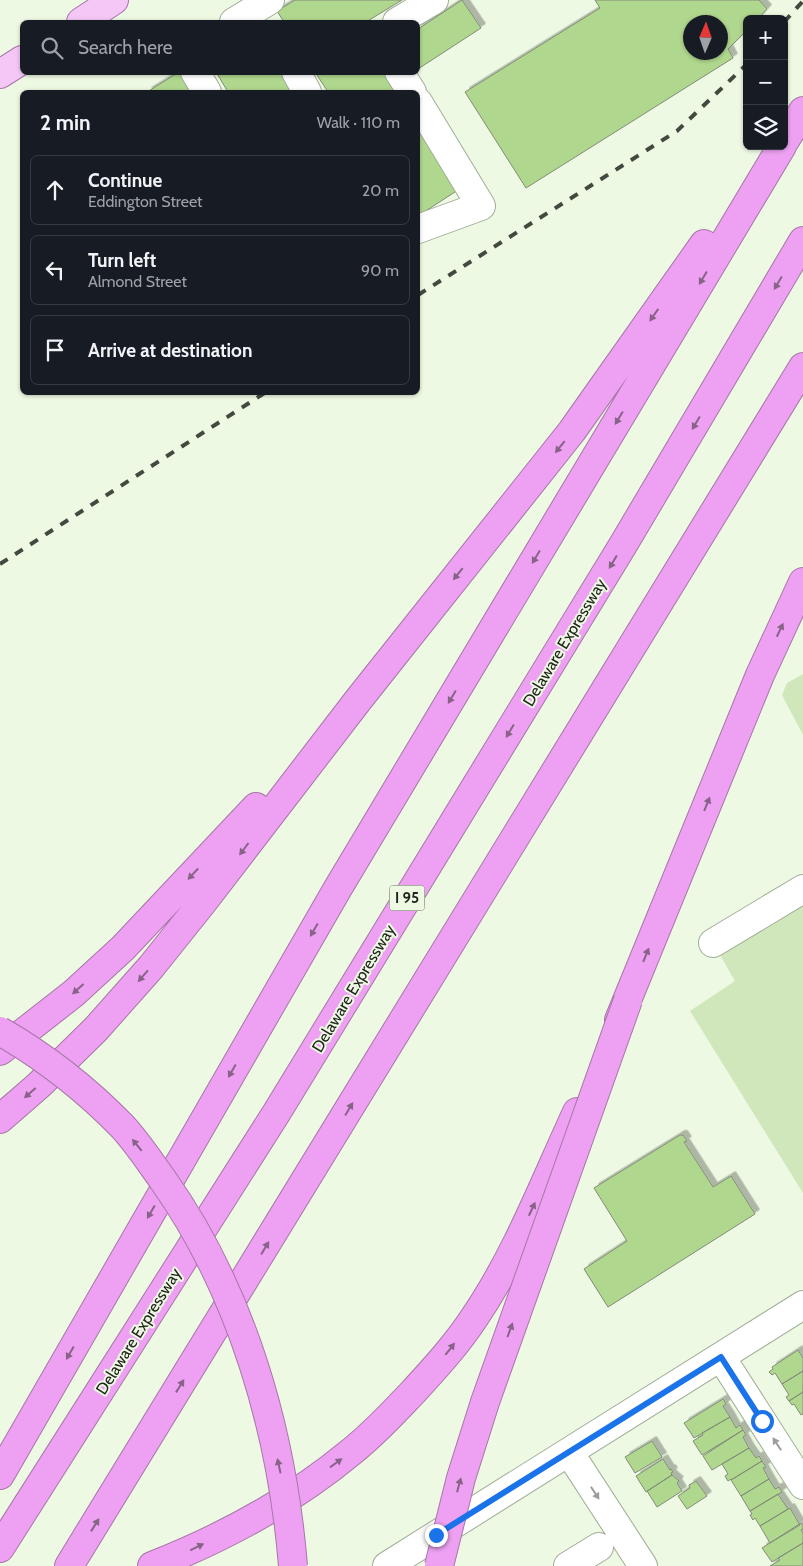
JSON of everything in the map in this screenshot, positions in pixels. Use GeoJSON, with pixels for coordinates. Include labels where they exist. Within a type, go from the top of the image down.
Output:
{"type":"FeatureCollection","features":[{"type":"Feature","properties":{"kind":"highway"},"geometry":{"type":"LineString","coordinates":[[788,125],[803,104]]}},
{"type":"Feature","properties":{"kind":"highway"},"geometry":{"type":"LineString","coordinates":[[788,135],[803,111]]}},
{"type":"Feature","properties":{"kind":"highway"},"geometry":{"type":"LineString","coordinates":[[0,1119],[39,1085],[96,1029],[151,967],[203,902],[359,699],[572,431],[770,150]]}},
{"type":"Feature","properties":{"kind":"highway"},"geometry":{"type":"LineString","coordinates":[[0,1476],[338,888],[780,150]]}},
{"type":"Feature","properties":{"kind":"highway","name":"Delaware Expressway"},"geometry":{"type":"LineString","coordinates":[[0,1548],[282,1104],[623,545],[803,241]]}},
{"type":"Feature","properties":{"kind":"highway"},"geometry":{"type":"LineString","coordinates":[[69,1566],[803,368]]}},
{"type":"Feature","properties":{"kind":"highway"},"geometry":{"type":"LineString","coordinates":[[152,1566],[186,1553],[241,1526],[301,1489],[352,1452],[437,1367],[474,1319],[504,1268],[532,1210],[628,1000],[760,675],[803,582]]}},
{"type":"Feature","properties":{"kind":"highway"},"geometry":{"type":"LineString","coordinates":[[0,1051],[74,993],[123,948],[359,699]]}},
{"type":"Feature","properties":{"kind":"highway"},"geometry":{"type":"LineString","coordinates":[[439,1566],[461,1478],[485,1402],[628,1000]]}},
{"type":"Feature","properties":{"kind":"highway"},"geometry":{"type":"LineString","coordinates":[[0,1031],[49,1062],[91,1096],[123,1127],[182,1207],[210,1257],[244,1340],[270,1424],[282,1476],[293,1566]]}},
{"type":"Feature","properties":{"kind":"main road"},"geometry":{"type":"LineString","coordinates":[[0,74],[20,61]]}},
{"type":"Feature","properties":{"kind":"street"},"geometry":{"type":"LineString","coordinates":[[400,20],[434,0]]}},
{"type":"Feature","properties":{"kind":"street"},"geometry":{"type":"LineString","coordinates":[[239,20],[264,10]]}},
{"type":"Feature","properties":{"kind":"street"},"geometry":{"type":"LineString","coordinates":[[197,75],[206,90]]}},
{"type":"Feature","properties":{"kind":"street"},"geometry":{"type":"LineString","coordinates":[[298,75],[306,90]]}},
{"type":"Feature","properties":{"kind":"street"},"geometry":{"type":"LineString","coordinates":[[401,75],[411,90]]}},
{"type":"Feature","properties":{"kind":"street"},"geometry":{"type":"LineString","coordinates":[[420,105],[481,206],[420,228]]}},
{"type":"Feature","properties":{"kind":"street"},"geometry":{"type":"LineString","coordinates":[[713,943],[803,889]]}},
{"type":"Feature","properties":{"kind":"street"},"geometry":{"type":"LineString","coordinates":[[386,1566],[803,1305]]}},
{"type":"Feature","properties":{"kind":"street"},"geometry":{"type":"LineString","coordinates":[[721,1357],[803,1485]]}},
{"type":"Feature","properties":{"kind":"street"},"geometry":{"type":"LineString","coordinates":[[569,1452],[643,1566]]}},
{"type":"Feature","properties":{"kind":"street"},"geometry":{"type":"LineString","coordinates":[[568,1566],[599,1547]]}},
{"type":"Feature","properties":{"kind":"green space"},"geometry":{"type":"Polygon","coordinates":[[[803,674],[803,735],[782,695],[787,683],[803,674]]]}},
{"type":"Feature","properties":{"kind":"green space"},"geometry":{"type":"Polygon","coordinates":[[[803,874],[803,1193],[690,1011],[735,981],[709,936],[803,874]]]}},
{"type":"Feature","properties":{"kind":"building"},"geometry":{"type":"Polygon","coordinates":[[[295,0],[402,0],[369,20],[283,20],[277,11],[295,0]]]}},
{"type":"Feature","properties":{"kind":"building"},"geometry":{"type":"Polygon","coordinates":[[[462,0],[481,28],[420,68],[420,28],[462,0]]]}},
{"type":"Feature","properties":{"kind":"building"},"geometry":{"type":"Polygon","coordinates":[[[595,0],[759,0],[767,9],[762,15],[743,15],[743,34],[728,49],[733,58],[526,188],[465,92],[600,8],[595,0]]]}},
{"type":"Feature","properties":{"kind":"building"},"geometry":{"type":"Polygon","coordinates":[[[174,75],[186,75],[195,90],[150,90],[174,75]]]}},
{"type":"Feature","properties":{"kind":"building"},"geometry":{"type":"Polygon","coordinates":[[[218,75],[286,75],[296,90],[227,90],[218,75]]]}},
{"type":"Feature","properties":{"kind":"building"},"geometry":{"type":"Polygon","coordinates":[[[317,75],[386,75],[395,90],[327,90],[317,75]]]}},
{"type":"Feature","properties":{"kind":"building"},"geometry":{"type":"Polygon","coordinates":[[[420,129],[458,190],[420,215],[420,129]]]}},
{"type":"Feature","properties":{"kind":"building"},"geometry":{"type":"Polygon","coordinates":[[[680,1135],[683,1135],[687,1141],[684,1142],[713,1187],[731,1176],[755,1214],[608,1307],[584,1269],[627,1241],[594,1188],[680,1135]]]}},
{"type":"Feature","properties":{"kind":"building"},"geometry":{"type":"Polygon","coordinates":[[[798,1350],[803,1358],[803,1371],[782,1384],[775,1373],[772,1375],[769,1372],[773,1369],[772,1367],[798,1350]]]}},
{"type":"Feature","properties":{"kind":"building"},"geometry":{"type":"Polygon","coordinates":[[[803,1371],[803,1392],[789,1401],[786,1397],[789,1395],[782,1384],[803,1371]]]}},
{"type":"Feature","properties":{"kind":"building"},"geometry":{"type":"Polygon","coordinates":[[[803,1392],[803,1414],[801,1415],[794,1404],[792,1405],[789,1401],[803,1392]]]}},
{"type":"Feature","properties":{"kind":"building"},"geometry":{"type":"Polygon","coordinates":[[[723,1399],[726,1404],[723,1406],[730,1417],[694,1438],[684,1423],[723,1399]]]}},
{"type":"Feature","properties":{"kind":"building"},"geometry":{"type":"Polygon","coordinates":[[[730,1417],[736,1428],[740,1425],[743,1430],[702,1455],[693,1441],[703,1435],[702,1433],[730,1417]]]}},
{"type":"Feature","properties":{"kind":"building"},"geometry":{"type":"Polygon","coordinates":[[[743,1430],[746,1435],[743,1437],[749,1448],[712,1470],[703,1456],[743,1430]]]}},
{"type":"Feature","properties":{"kind":"building"},"geometry":{"type":"Polygon","coordinates":[[[652,1441],[662,1457],[635,1473],[625,1457],[652,1441]]]}},
{"type":"Feature","properties":{"kind":"building"},"geometry":{"type":"Polygon","coordinates":[[[749,1448],[756,1458],[759,1456],[762,1461],[728,1481],[725,1476],[728,1474],[722,1464],[749,1448]]]}},
{"type":"Feature","properties":{"kind":"building"},"geometry":{"type":"Polygon","coordinates":[[[663,1459],[673,1472],[671,1473],[672,1475],[646,1492],[636,1476],[663,1459]]]}},
{"type":"Feature","properties":{"kind":"building"},"geometry":{"type":"Polygon","coordinates":[[[762,1461],[766,1467],[763,1468],[769,1479],[741,1496],[731,1480],[762,1461]]]}},
{"type":"Feature","properties":{"kind":"building"},"geometry":{"type":"Polygon","coordinates":[[[672,1475],[679,1481],[677,1483],[682,1491],[657,1507],[647,1491],[672,1475]]]}},
{"type":"Feature","properties":{"kind":"building"},"geometry":{"type":"Polygon","coordinates":[[[769,1479],[775,1489],[779,1487],[782,1492],[750,1511],[741,1496],[769,1479]]]}},
{"type":"Feature","properties":{"kind":"building"},"geometry":{"type":"Polygon","coordinates":[[[696,1481],[707,1496],[687,1509],[678,1496],[690,1488],[689,1485],[696,1481]]]}},
{"type":"Feature","properties":{"kind":"building"},"geometry":{"type":"Polygon","coordinates":[[[778,1494],[788,1509],[760,1526],[755,1518],[753,1520],[750,1511],[778,1494]]]}},
{"type":"Feature","properties":{"kind":"building"},"geometry":{"type":"Polygon","coordinates":[[[790,1508],[800,1525],[770,1543],[760,1526],[790,1508]]]}},
{"type":"Feature","properties":{"kind":"building"},"geometry":{"type":"Polygon","coordinates":[[[801,1523],[803,1526],[801,1530],[803,1533],[803,1543],[772,1562],[762,1548],[801,1523]]]}},
{"type":"Feature","properties":{"kind":"building"},"geometry":{"type":"Polygon","coordinates":[[[803,1543],[803,1566],[770,1566],[780,1560],[778,1558],[803,1543]]]}},
{"type":"Feature","properties":{"kind":"railway"},"geometry":{"type":"LineString","coordinates":[[788,18],[803,1]]}},
{"type":"Feature","properties":{"kind":"railway"},"geometry":{"type":"LineString","coordinates":[[420,294],[677,131],[743,68]]}},
{"type":"Feature","properties":{"kind":"railway"},"geometry":{"type":"LineString","coordinates":[[0,564],[261,395]]}},
{"type":"Feature","properties":{"kind":"route"},"geometry":{"type":"LineString","coordinates":[[436,1535],[721,1357],[762,1421]]}}]}
